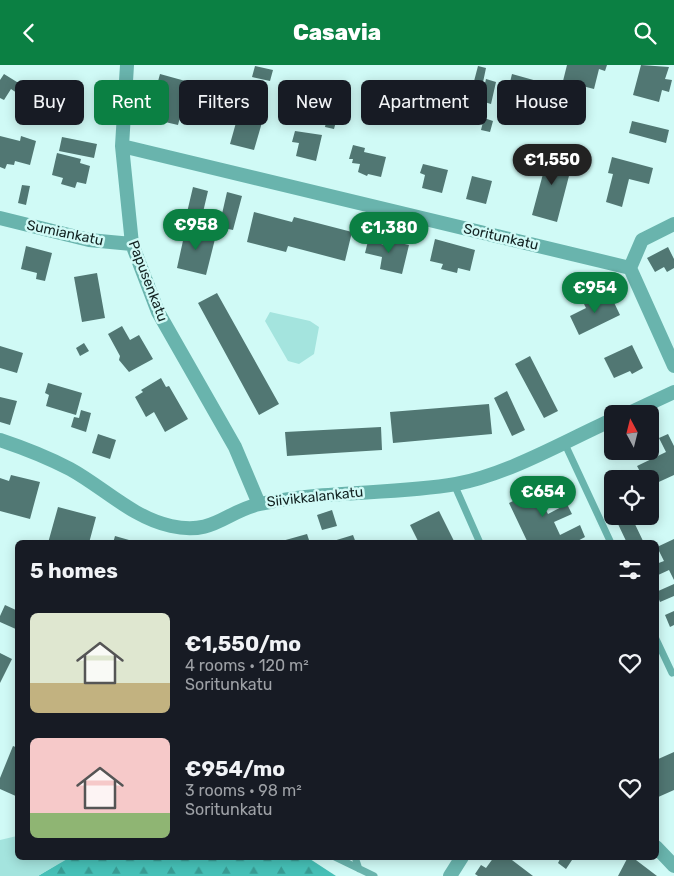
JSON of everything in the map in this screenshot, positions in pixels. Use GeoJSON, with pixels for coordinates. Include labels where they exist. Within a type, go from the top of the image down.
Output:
{"type":"FeatureCollection","features":[{"type":"Feature","properties":{"kind":"street","name":"Papusenkatu"},"geometry":{"type":"LineString","coordinates":[[127,65],[122,146],[132,245],[158,312],[235,447],[259,504]]}},
{"type":"Feature","properties":{"kind":"street","name":"Soritunkatu"},"geometry":{"type":"LineString","coordinates":[[122,146],[630,268]]}},
{"type":"Feature","properties":{"kind":"street","name":"Sumiankatu"},"geometry":{"type":"LineString","coordinates":[[0,218],[89,240],[132,245]]}},
{"type":"Feature","properties":{"kind":"street"},"geometry":{"type":"LineString","coordinates":[[674,224],[642,240],[630,268],[674,366]]}},
{"type":"Feature","properties":{"kind":"street"},"geometry":{"type":"LineString","coordinates":[[646,405],[674,392]]}},
{"type":"Feature","properties":{"kind":"street","name":"Siivikkalankatu"},"geometry":{"type":"LineString","coordinates":[[0,441],[24,448],[70,469],[145,517],[171,526],[193,529],[213,525],[259,504],[330,494],[454,484],[488,477],[604,424]]}},
{"type":"Feature","properties":{"kind":"street"},"geometry":{"type":"LineString","coordinates":[[659,850],[674,866]]}},
{"type":"Feature","properties":{"kind":"street"},"geometry":{"type":"LineString","coordinates":[[450,876],[460,860]]}},
{"type":"Feature","properties":{"kind":"lane"},"geometry":{"type":"LineString","coordinates":[[564,442],[610,540]]}},
{"type":"Feature","properties":{"kind":"lane"},"geometry":{"type":"LineString","coordinates":[[454,484],[479,540]]}},
{"type":"Feature","properties":{"kind":"lane"},"geometry":{"type":"LineString","coordinates":[[659,645],[672,673]]}},
{"type":"Feature","properties":{"kind":"lane"},"geometry":{"type":"LineString","coordinates":[[341,860],[374,876]]}},
{"type":"Feature","properties":{"kind":"lane"},"geometry":{"type":"LineString","coordinates":[[356,860],[359,869]]}},
{"type":"Feature","properties":{"kind":"green space"},"geometry":{"type":"Polygon","coordinates":[[[64,860],[312,860],[336,876],[38,876],[64,860]]]}},
{"type":"Feature","properties":{"kind":"shaded area"},"geometry":{"type":"Polygon","coordinates":[[[270,312],[310,321],[319,327],[314,354],[299,364],[288,361],[265,321],[270,312]]]}},
{"type":"Feature","properties":{"kind":"shaded area"},"geometry":{"type":"Polygon","coordinates":[[[15,836],[15,860],[66,860],[38,876],[0,876],[0,840],[15,836]]]}},
{"type":"Feature","properties":{"kind":"building"},"geometry":{"type":"Polygon","coordinates":[[[567,65],[607,65],[605,71],[599,69],[594,89],[586,87],[586,80],[563,80],[567,65]]]}},
{"type":"Feature","properties":{"kind":"building"},"geometry":{"type":"Polygon","coordinates":[[[641,65],[669,67],[665,79],[672,80],[669,92],[662,90],[659,102],[633,95],[641,65]]]}},
{"type":"Feature","properties":{"kind":"building"},"geometry":{"type":"Polygon","coordinates":[[[255,66],[273,70],[270,81],[252,77],[255,66]]]}},
{"type":"Feature","properties":{"kind":"building"},"geometry":{"type":"Polygon","coordinates":[[[478,66],[486,68],[483,80],[474,80],[478,66]]]}},
{"type":"Feature","properties":{"kind":"building"},"geometry":{"type":"Polygon","coordinates":[[[4,74],[15,81],[15,92],[11,89],[4,100],[0,98],[0,80],[4,74]]]}},
{"type":"Feature","properties":{"kind":"building"},"geometry":{"type":"Polygon","coordinates":[[[160,74],[182,80],[179,80],[178,125],[169,123],[169,80],[158,80],[160,74]]]}},
{"type":"Feature","properties":{"kind":"building"},"geometry":{"type":"Polygon","coordinates":[[[512,74],[533,80],[510,80],[512,74]]]}},
{"type":"Feature","properties":{"kind":"building"},"geometry":{"type":"Polygon","coordinates":[[[486,80],[496,82],[491,104],[487,103],[486,80]]]}},
{"type":"Feature","properties":{"kind":"building"},"geometry":{"type":"Polygon","coordinates":[[[487,119],[493,121],[490,132],[481,130],[482,125],[487,125],[487,119]]]}},
{"type":"Feature","properties":{"kind":"building"},"geometry":{"type":"Polygon","coordinates":[[[632,121],[669,130],[666,143],[629,133],[632,121]]]}},
{"type":"Feature","properties":{"kind":"building"},"geometry":{"type":"Polygon","coordinates":[[[235,125],[261,125],[254,150],[230,144],[235,125]]]}},
{"type":"Feature","properties":{"kind":"building"},"geometry":{"type":"Polygon","coordinates":[[[325,125],[335,125],[334,129],[325,127],[325,125]]]}},
{"type":"Feature","properties":{"kind":"building"},"geometry":{"type":"Polygon","coordinates":[[[295,131],[322,135],[316,161],[296,156],[299,143],[292,142],[295,131]]]}},
{"type":"Feature","properties":{"kind":"building"},"geometry":{"type":"Polygon","coordinates":[[[0,136],[20,141],[21,136],[36,141],[30,165],[15,161],[14,165],[7,164],[5,169],[0,167],[0,136]]]}},
{"type":"Feature","properties":{"kind":"building"},"geometry":{"type":"Polygon","coordinates":[[[62,137],[97,144],[94,158],[59,151],[62,137]]]}},
{"type":"Feature","properties":{"kind":"building"},"geometry":{"type":"Polygon","coordinates":[[[551,144],[565,147],[559,169],[570,172],[557,222],[532,215],[551,144]]]}},
{"type":"Feature","properties":{"kind":"building"},"geometry":{"type":"Polygon","coordinates":[[[353,145],[365,148],[364,152],[386,157],[381,177],[368,174],[367,176],[358,172],[360,164],[352,163],[353,159],[349,159],[353,145]]]}},
{"type":"Feature","properties":{"kind":"building"},"geometry":{"type":"Polygon","coordinates":[[[57,153],[81,159],[80,163],[90,166],[86,184],[77,182],[75,188],[61,184],[63,178],[52,175],[57,153]]]}},
{"type":"Feature","properties":{"kind":"building"},"geometry":{"type":"Polygon","coordinates":[[[612,157],[653,168],[649,184],[629,179],[622,207],[606,202],[613,174],[608,173],[612,157]]]}},
{"type":"Feature","properties":{"kind":"building"},"geometry":{"type":"Polygon","coordinates":[[[423,164],[448,170],[442,193],[422,188],[425,175],[420,173],[423,164]]]}},
{"type":"Feature","properties":{"kind":"building"},"geometry":{"type":"Polygon","coordinates":[[[472,176],[492,181],[486,204],[466,199],[472,176]]]}},
{"type":"Feature","properties":{"kind":"building"},"geometry":{"type":"Polygon","coordinates":[[[22,185],[30,186],[26,205],[18,203],[22,185]]]}},
{"type":"Feature","properties":{"kind":"building"},"geometry":{"type":"Polygon","coordinates":[[[193,187],[208,191],[200,225],[185,221],[193,187]]]}},
{"type":"Feature","properties":{"kind":"building"},"geometry":{"type":"Polygon","coordinates":[[[227,192],[242,196],[233,230],[219,227],[227,192]]]}},
{"type":"Feature","properties":{"kind":"building"},"geometry":{"type":"Polygon","coordinates":[[[254,212],[292,222],[294,217],[352,232],[345,261],[288,246],[286,252],[247,242],[254,212]]]}},
{"type":"Feature","properties":{"kind":"building"},"geometry":{"type":"Polygon","coordinates":[[[186,227],[216,235],[206,275],[177,268],[186,227]]]}},
{"type":"Feature","properties":{"kind":"building"},"geometry":{"type":"Polygon","coordinates":[[[369,237],[378,239],[377,243],[385,245],[387,240],[409,245],[402,274],[380,269],[382,257],[365,253],[369,237]]]}},
{"type":"Feature","properties":{"kind":"building"},"geometry":{"type":"Polygon","coordinates":[[[435,239],[475,250],[470,271],[458,268],[457,273],[441,269],[443,264],[430,261],[435,239]]]}},
{"type":"Feature","properties":{"kind":"building"},"geometry":{"type":"Polygon","coordinates":[[[26,246],[52,253],[45,281],[36,279],[37,273],[21,269],[26,246]]]}},
{"type":"Feature","properties":{"kind":"building"},"geometry":{"type":"Polygon","coordinates":[[[668,247],[674,259],[674,268],[667,272],[664,267],[655,272],[647,258],[668,247]]]}},
{"type":"Feature","properties":{"kind":"building"},"geometry":{"type":"Polygon","coordinates":[[[97,273],[105,318],[82,322],[74,277],[97,273]]]}},
{"type":"Feature","properties":{"kind":"building"},"geometry":{"type":"Polygon","coordinates":[[[609,292],[620,315],[579,335],[570,316],[586,308],[584,304],[609,292]]]}},
{"type":"Feature","properties":{"kind":"building"},"geometry":{"type":"Polygon","coordinates":[[[217,293],[279,404],[259,415],[198,303],[217,293]]]}},
{"type":"Feature","properties":{"kind":"building"},"geometry":{"type":"Polygon","coordinates":[[[122,326],[130,340],[139,335],[153,359],[129,372],[119,360],[120,356],[108,334],[122,326]]]}},
{"type":"Feature","properties":{"kind":"building"},"geometry":{"type":"Polygon","coordinates":[[[84,343],[89,351],[80,356],[76,348],[84,343]]]}},
{"type":"Feature","properties":{"kind":"building"},"geometry":{"type":"Polygon","coordinates":[[[632,345],[643,368],[632,374],[630,371],[614,378],[604,358],[632,345]]]}},
{"type":"Feature","properties":{"kind":"building"},"geometry":{"type":"Polygon","coordinates":[[[0,346],[23,353],[17,373],[0,368],[0,346]]]}},
{"type":"Feature","properties":{"kind":"building"},"geometry":{"type":"Polygon","coordinates":[[[530,356],[558,411],[544,418],[515,364],[530,356]]]}},
{"type":"Feature","properties":{"kind":"building"},"geometry":{"type":"Polygon","coordinates":[[[161,378],[166,387],[169,386],[188,419],[165,432],[154,412],[146,417],[135,397],[143,392],[141,390],[161,378]]]}},
{"type":"Feature","properties":{"kind":"building"},"geometry":{"type":"Polygon","coordinates":[[[48,383],[82,393],[76,415],[46,406],[49,395],[45,393],[48,383]]]}},
{"type":"Feature","properties":{"kind":"building"},"geometry":{"type":"Polygon","coordinates":[[[507,391],[525,430],[512,436],[494,398],[507,391]]]}},
{"type":"Feature","properties":{"kind":"building"},"geometry":{"type":"Polygon","coordinates":[[[0,397],[17,401],[10,425],[0,422],[0,397]]]}},
{"type":"Feature","properties":{"kind":"building"},"geometry":{"type":"Polygon","coordinates":[[[489,404],[492,434],[393,443],[390,412],[489,404]]]}},
{"type":"Feature","properties":{"kind":"building"},"geometry":{"type":"Polygon","coordinates":[[[81,410],[91,413],[86,432],[71,427],[74,417],[79,418],[81,410]]]}},
{"type":"Feature","properties":{"kind":"building"},"geometry":{"type":"Polygon","coordinates":[[[381,427],[382,450],[287,456],[285,432],[381,427]]]}},
{"type":"Feature","properties":{"kind":"building"},"geometry":{"type":"Polygon","coordinates":[[[98,434],[116,440],[110,459],[92,453],[98,434]]]}},
{"type":"Feature","properties":{"kind":"building"},"geometry":{"type":"Polygon","coordinates":[[[668,434],[674,446],[674,475],[659,482],[659,470],[639,470],[637,466],[649,460],[659,460],[659,455],[666,452],[659,438],[668,434]]]}},
{"type":"Feature","properties":{"kind":"building"},"geometry":{"type":"Polygon","coordinates":[[[11,475],[40,482],[30,519],[0,511],[0,478],[9,481],[11,475]]]}},
{"type":"Feature","properties":{"kind":"building"},"geometry":{"type":"Polygon","coordinates":[[[556,480],[561,491],[541,501],[548,514],[567,504],[572,514],[554,522],[560,535],[580,525],[585,537],[580,540],[527,540],[509,503],[556,480]]]}},
{"type":"Feature","properties":{"kind":"building"},"geometry":{"type":"Polygon","coordinates":[[[58,507],[96,517],[90,540],[49,540],[58,507]]]}},
{"type":"Feature","properties":{"kind":"building"},"geometry":{"type":"Polygon","coordinates":[[[332,510],[337,526],[322,530],[317,515],[332,510]]]}},
{"type":"Feature","properties":{"kind":"building"},"geometry":{"type":"Polygon","coordinates":[[[439,511],[454,540],[418,540],[410,525],[439,511]]]}},
{"type":"Feature","properties":{"kind":"building"},"geometry":{"type":"Polygon","coordinates":[[[618,525],[635,525],[643,540],[626,540],[618,525]]]}},
{"type":"Feature","properties":{"kind":"building"},"geometry":{"type":"Polygon","coordinates":[[[307,534],[309,540],[286,540],[307,534]]]}},
{"type":"Feature","properties":{"kind":"building"},"geometry":{"type":"Polygon","coordinates":[[[353,535],[355,540],[337,540],[353,535]]]}},
{"type":"Feature","properties":{"kind":"building"},"geometry":{"type":"Polygon","coordinates":[[[115,536],[129,540],[114,540],[115,536]]]}},
{"type":"Feature","properties":{"kind":"building"},"geometry":{"type":"Polygon","coordinates":[[[674,539],[674,580],[669,570],[659,575],[659,563],[664,561],[659,551],[659,546],[674,539]]]}},
{"type":"Feature","properties":{"kind":"building"},"geometry":{"type":"Polygon","coordinates":[[[674,584],[674,596],[660,602],[659,591],[674,584]]]}},
{"type":"Feature","properties":{"kind":"building"},"geometry":{"type":"Polygon","coordinates":[[[5,605],[15,610],[15,629],[0,622],[0,616],[5,605]]]}},
{"type":"Feature","properties":{"kind":"building"},"geometry":{"type":"Polygon","coordinates":[[[674,611],[674,625],[670,627],[665,615],[674,611]]]}},
{"type":"Feature","properties":{"kind":"building"},"geometry":{"type":"Polygon","coordinates":[[[0,653],[12,659],[0,683],[0,653]]]}},
{"type":"Feature","properties":{"kind":"building"},"geometry":{"type":"Polygon","coordinates":[[[13,746],[15,747],[15,796],[0,789],[0,778],[13,746]]]}},
{"type":"Feature","properties":{"kind":"building"},"geometry":{"type":"Polygon","coordinates":[[[674,752],[674,790],[659,797],[659,759],[674,752]]]}},
{"type":"Feature","properties":{"kind":"building"},"geometry":{"type":"Polygon","coordinates":[[[492,860],[512,860],[533,876],[478,876],[475,874],[481,865],[486,868],[492,860]]]}},
{"type":"Feature","properties":{"kind":"building"},"geometry":{"type":"Polygon","coordinates":[[[560,860],[572,860],[566,869],[558,863],[560,860]]]}},
{"type":"Feature","properties":{"kind":"building"},"geometry":{"type":"Polygon","coordinates":[[[626,860],[636,860],[657,876],[618,876],[626,860]]]}}]}
